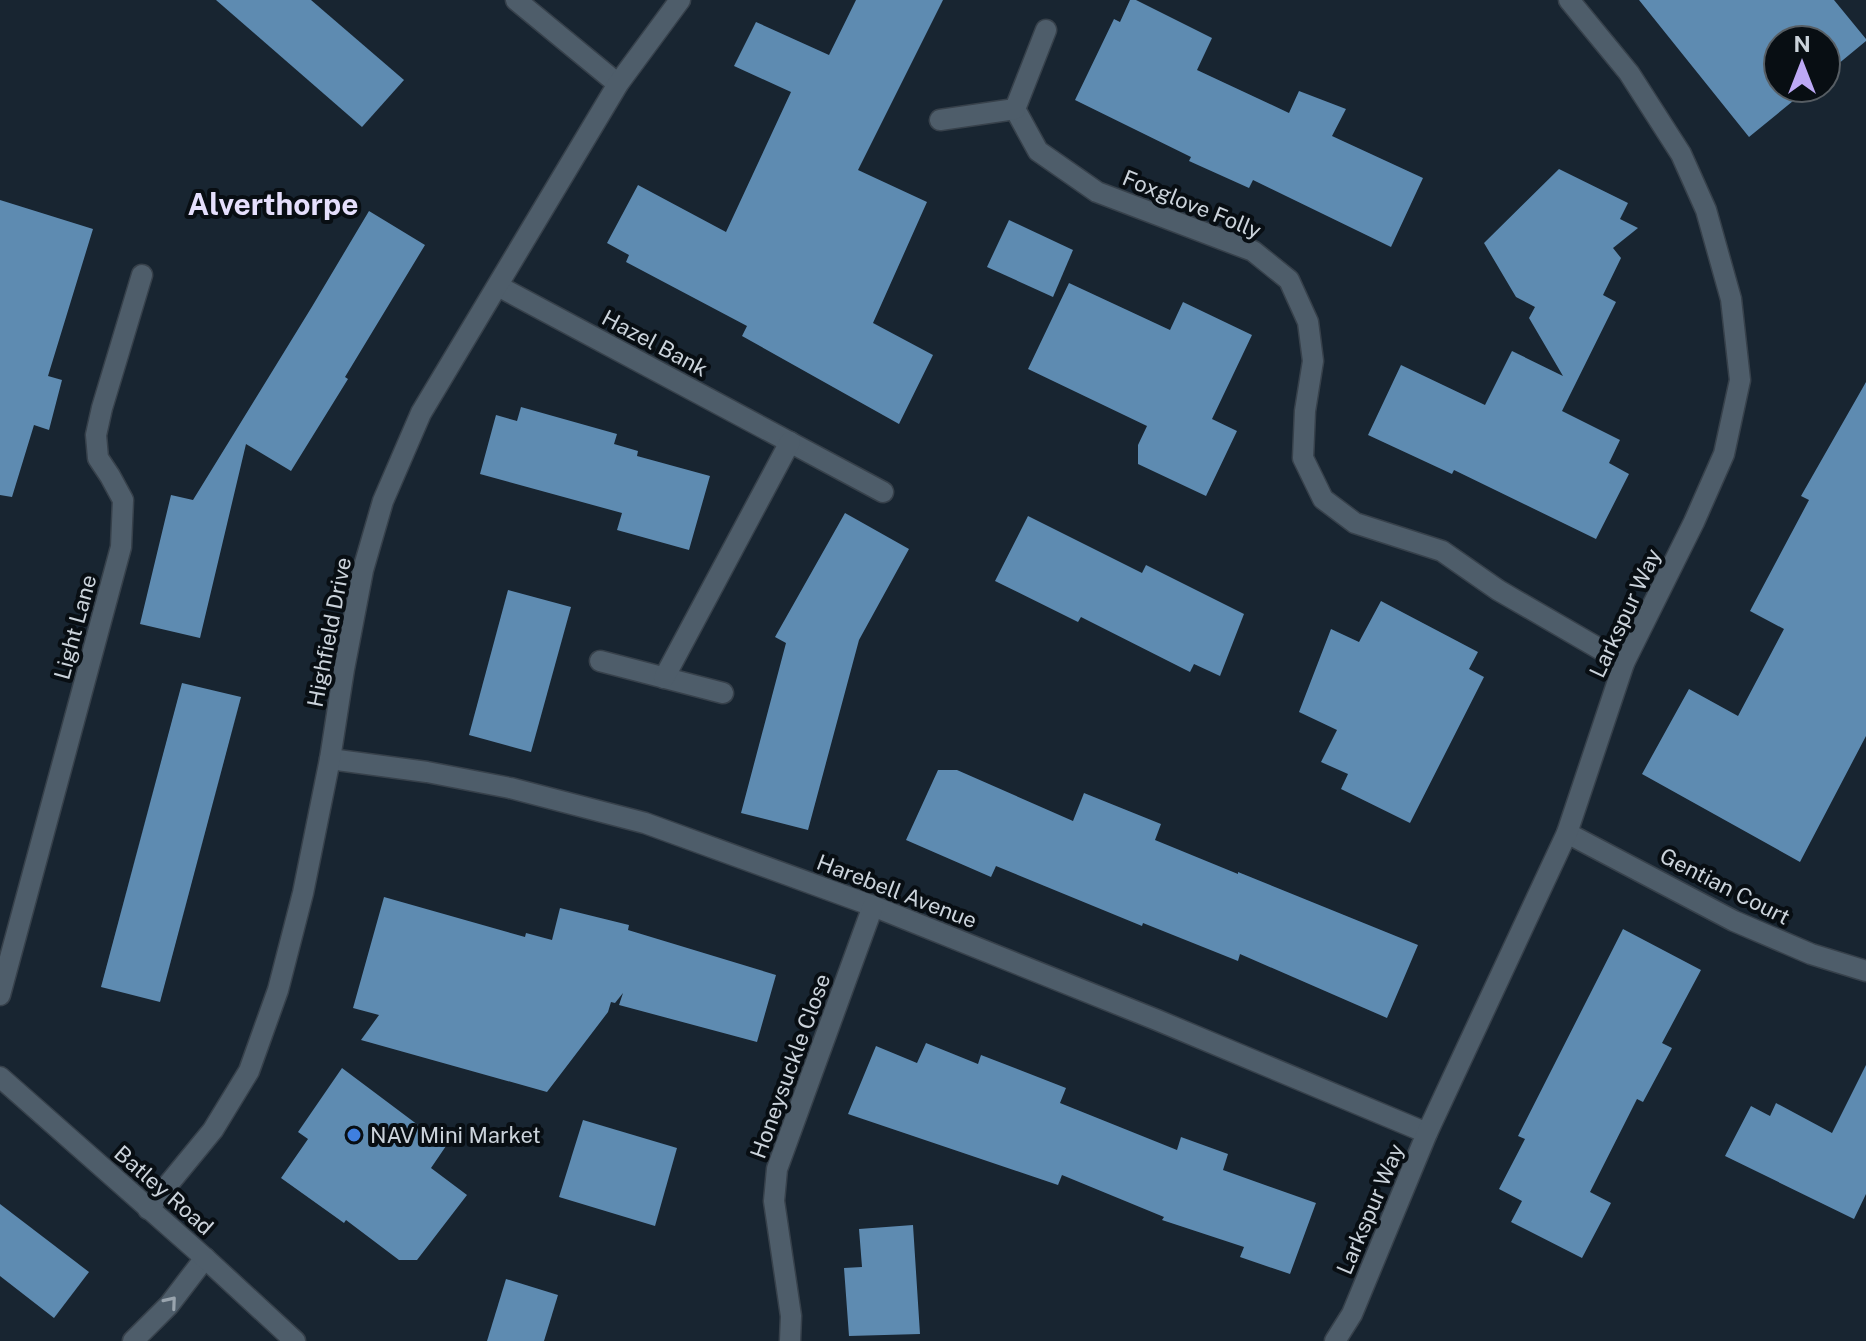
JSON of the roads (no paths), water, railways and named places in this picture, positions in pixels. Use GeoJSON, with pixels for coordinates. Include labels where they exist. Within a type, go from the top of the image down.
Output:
{"type":"FeatureCollection","features":[{"type":"Feature","properties":{"kind":"street"},"geometry":{"type":"LineString","coordinates":[[516,0],[618,84]]}},
{"type":"Feature","properties":{"kind":"street","name":"Highfield Drive"},"geometry":{"type":"LineString","coordinates":[[148,1209],[213,1130],[249,1071],[282,976],[303,893],[330,759],[363,570],[383,501],[421,413],[618,84],[680,0]]}},
{"type":"Feature","properties":{"kind":"street","name":"Larkspur Way"},"geometry":{"type":"LineString","coordinates":[[1335,1341],[1352,1314],[1427,1133],[1567,833],[1624,663],[1724,454],[1740,380],[1731,299],[1706,210],[1681,154],[1629,73],[1569,0]]}},
{"type":"Feature","properties":{"kind":"street"},"geometry":{"type":"LineString","coordinates":[[940,120],[1015,109],[1046,30]]}},
{"type":"Feature","properties":{"kind":"street","name":"Foxglove Folly"},"geometry":{"type":"LineString","coordinates":[[1015,109],[1038,151],[1097,192],[1253,251],[1289,280],[1308,322],[1313,361],[1305,411],[1303,458],[1323,499],[1355,523],[1442,551],[1498,590],[1624,663]]}},
{"type":"Feature","properties":{"kind":"street","name":"Light Lane"},"geometry":{"type":"LineString","coordinates":[[0,995],[121,547],[123,500],[98,458],[96,435],[142,275]]}},
{"type":"Feature","properties":{"kind":"street","name":"Hazel Bank"},"geometry":{"type":"LineString","coordinates":[[498,286],[883,492]]}},
{"type":"Feature","properties":{"kind":"street"},"geometry":{"type":"LineString","coordinates":[[664,678],[790,442]]}},
{"type":"Feature","properties":{"kind":"street"},"geometry":{"type":"LineString","coordinates":[[600,661],[723,693]]}},
{"type":"Feature","properties":{"kind":"street","name":"Harebell Avenue"},"geometry":{"type":"LineString","coordinates":[[330,759],[427,772],[510,788],[645,823],[873,906],[1427,1133]]}},
{"type":"Feature","properties":{"kind":"street","name":"Gentian Court"},"geometry":{"type":"LineString","coordinates":[[1567,833],[1734,921],[1811,954],[1866,971]]}},
{"type":"Feature","properties":{"kind":"street","name":"Honeysuckle Close"},"geometry":{"type":"LineString","coordinates":[[790,1341],[791,1316],[774,1201],[777,1169],[873,906]]}},
{"type":"Feature","properties":{"kind":"street","name":"Batley Road"},"geometry":{"type":"LineString","coordinates":[[0,1077],[295,1341]]}},
{"type":"Feature","properties":{"kind":"street"},"geometry":{"type":"LineString","coordinates":[[133,1341],[169,1305],[205,1258]]}},
{"type":"Feature","properties":{"kind":"place","name":"NAV Mini Market"},"geometry":{"type":"Point","coordinates":[354,1135]}},
{"type":"Feature","properties":{"kind":"district","name":"Alverthorpe"},"geometry":{"type":"Point","coordinates":[273,204]}}]}
